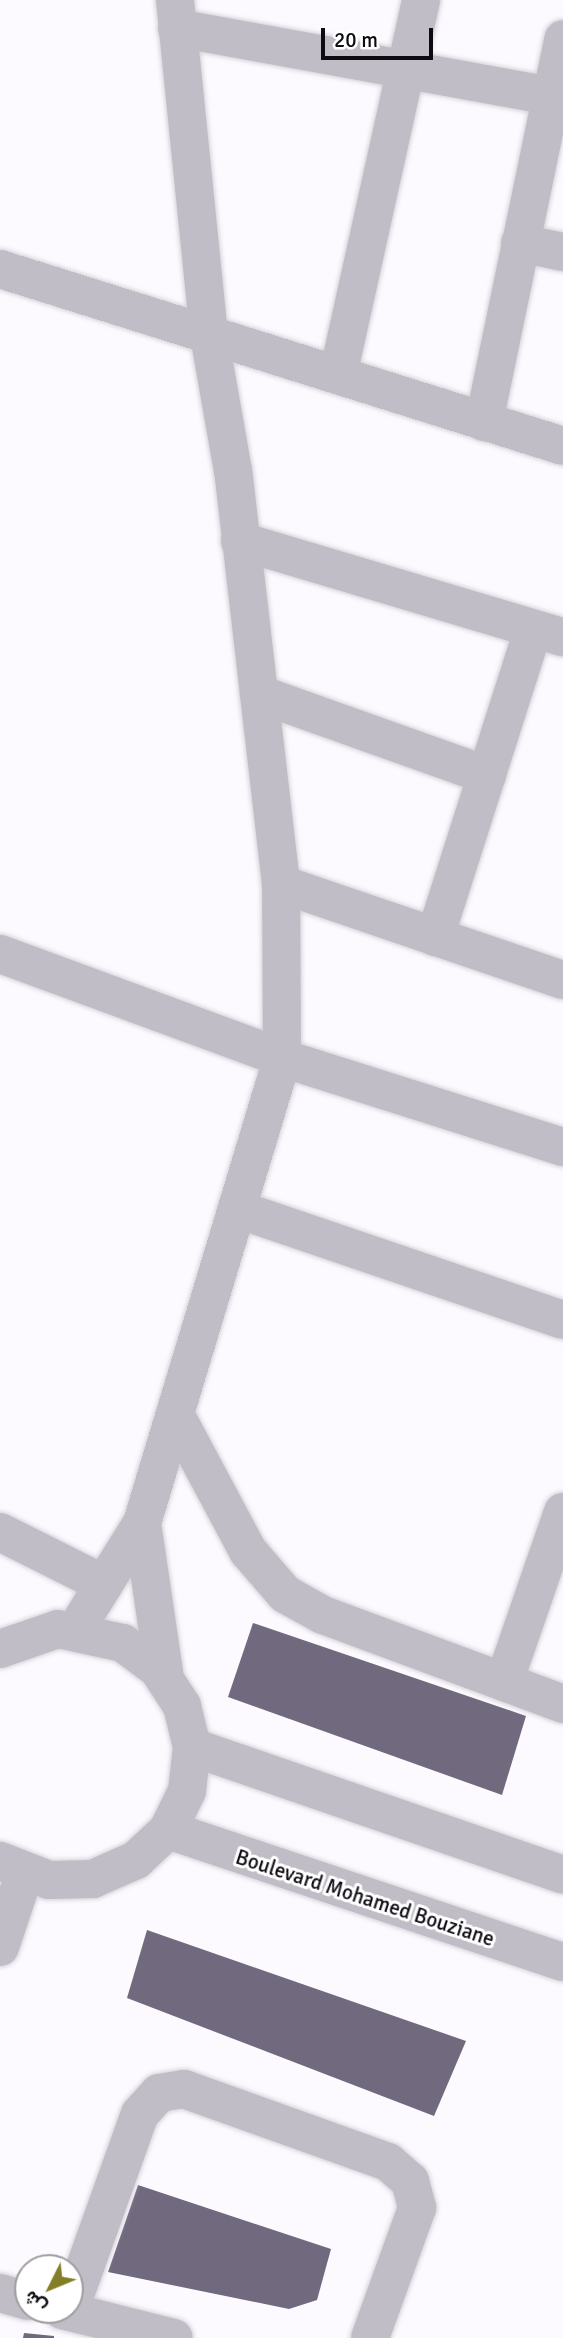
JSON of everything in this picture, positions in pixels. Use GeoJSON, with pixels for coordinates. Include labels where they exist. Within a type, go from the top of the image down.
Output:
{"type":"FeatureCollection","features":[{"type":"Feature","properties":{"kind":"street"},"geometry":{"type":"LineString","coordinates":[[338,375],[409,70],[421,0]]}},
{"type":"Feature","properties":{"kind":"street"},"geometry":{"type":"LineString","coordinates":[[75,1631],[142,1523],[177,1419],[282,1058],[281,884],[240,541],[209,335],[176,14],[409,70],[557,96]]}},
{"type":"Feature","properties":{"kind":"street"},"geometry":{"type":"LineString","coordinates":[[484,422],[520,243],[557,96],[563,39]]}},
{"type":"Feature","properties":{"kind":"street"},"geometry":{"type":"LineString","coordinates":[[520,243],[563,252]]}},
{"type":"Feature","properties":{"kind":"street"},"geometry":{"type":"LineString","coordinates":[[0,269],[563,446]]}},
{"type":"Feature","properties":{"kind":"street"},"geometry":{"type":"LineString","coordinates":[[240,541],[548,633],[487,775],[435,937]]}},
{"type":"Feature","properties":{"kind":"street"},"geometry":{"type":"LineString","coordinates":[[259,694],[487,775]]}},
{"type":"Feature","properties":{"kind":"street"},"geometry":{"type":"LineString","coordinates":[[281,884],[563,981]]}},
{"type":"Feature","properties":{"kind":"street"},"geometry":{"type":"LineString","coordinates":[[0,954],[282,1058],[563,1147]]}},
{"type":"Feature","properties":{"kind":"street"},"geometry":{"type":"LineString","coordinates":[[237,1209],[563,1320]]}},
{"type":"Feature","properties":{"kind":"street"},"geometry":{"type":"LineString","coordinates":[[177,1419],[248,1551],[285,1594],[323,1615],[563,1704]]}},
{"type":"Feature","properties":{"kind":"street"},"geometry":{"type":"LineString","coordinates":[[504,1682],[563,1512]]}},
{"type":"Feature","properties":{"kind":"street"},"geometry":{"type":"LineString","coordinates":[[142,1523],[164,1679]]}},
{"type":"Feature","properties":{"kind":"street"},"geometry":{"type":"LineString","coordinates":[[0,1532],[104,1584]]}},
{"type":"Feature","properties":{"kind":"street"},"geometry":{"type":"LineString","coordinates":[[0,1649],[15,1639],[75,1631],[123,1643],[164,1679],[182,1706],[192,1747],[187,1791],[168,1830],[136,1860],[93,1879],[12,1868],[0,1947]]}},
{"type":"Feature","properties":{"kind":"street"},"geometry":{"type":"LineString","coordinates":[[192,1747],[563,1875]]}},
{"type":"Feature","properties":{"kind":"street","name":"Boulevard Mohamed Bouziane"},"geometry":{"type":"LineString","coordinates":[[168,1830],[563,1962]]}},
{"type":"Feature","properties":{"kind":"street"},"geometry":{"type":"LineString","coordinates":[[84,2266],[140,2114],[159,2094],[184,2089],[388,2162],[410,2181],[417,2208],[370,2338]]}},
{"type":"Feature","properties":{"kind":"street"},"geometry":{"type":"LineString","coordinates":[[84,2314],[174,2338]]}},
{"type":"Feature","properties":{"kind":"building"},"geometry":{"type":"Polygon","coordinates":[[[253,1623],[526,1716],[502,1795],[228,1697],[253,1623]]]}},
{"type":"Feature","properties":{"kind":"building"},"geometry":{"type":"Polygon","coordinates":[[[147,1930],[466,2041],[434,2116],[127,1998],[147,1930]]]}},
{"type":"Feature","properties":{"kind":"building"},"geometry":{"type":"Polygon","coordinates":[[[138,2185],[331,2249],[317,2300],[289,2309],[108,2272],[138,2185]]]}},
{"type":"Feature","properties":{"kind":"building"},"geometry":{"type":"Polygon","coordinates":[[[24,2333],[54,2336],[54,2338],[23,2338],[24,2333]]]}}]}
